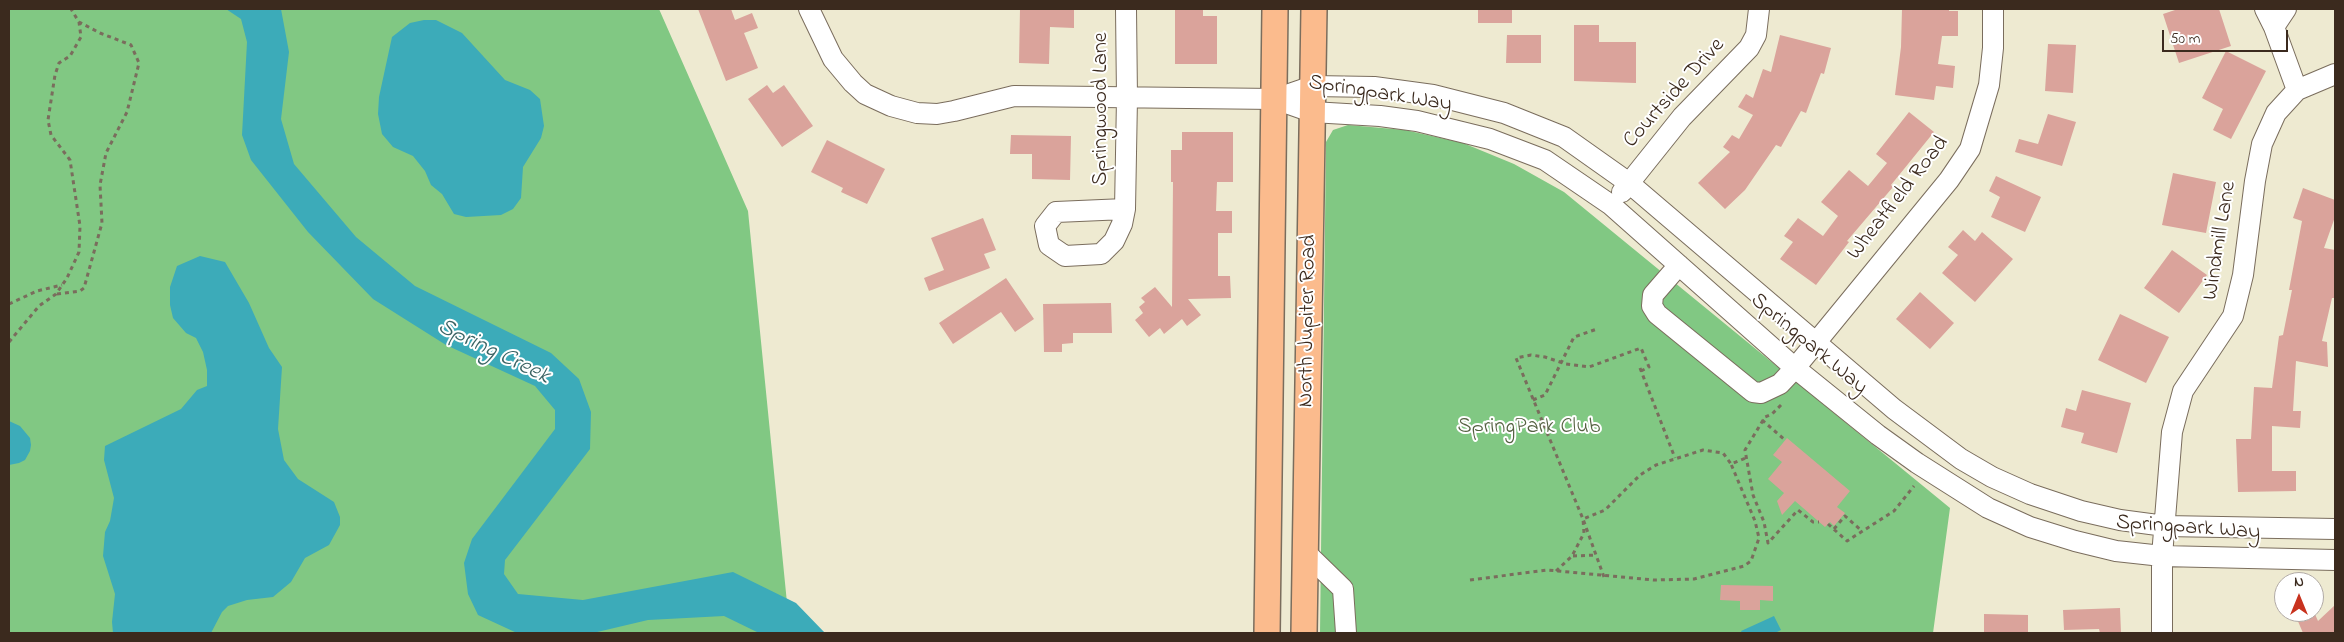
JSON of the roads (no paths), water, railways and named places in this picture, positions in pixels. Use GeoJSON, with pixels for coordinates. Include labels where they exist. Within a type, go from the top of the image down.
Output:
{"type":"FeatureCollection","features":[{"type":"Feature","properties":{"kind":"main road","name":"North Jupiter Road"},"geometry":{"type":"LineString","coordinates":[[1267,633],[1270,551],[1275,9]]}},
{"type":"Feature","properties":{"kind":"main road","name":"North Jupiter Road"},"geometry":{"type":"LineString","coordinates":[[1304,633],[1314,9]]}},
{"type":"Feature","properties":{"kind":"main road"},"geometry":{"type":"LineString","coordinates":[[1270,551],[1305,552]]}},
{"type":"Feature","properties":{"kind":"street","name":"Springpark Way"},"geometry":{"type":"LineString","coordinates":[[809,9],[825,44],[842,72],[865,94],[891,106],[917,113],[937,114],[1014,96],[1275,99],[1312,112],[1380,116],[1417,121],[1490,139],[1545,160],[1611,205],[1795,368],[1916,463],[1988,508],[2030,527],[2116,551],[2162,556],[2335,560]]}},
{"type":"Feature","properties":{"kind":"street","name":"Springwood Lane"},"geometry":{"type":"LineString","coordinates":[[1125,209],[1126,9]]}},
{"type":"Feature","properties":{"kind":"street","name":"Courtside Drive"},"geometry":{"type":"LineString","coordinates":[[1611,205],[1682,117],[1749,48],[1756,35],[1759,9]]}},
{"type":"Feature","properties":{"kind":"street","name":"Wheatfield Road"},"geometry":{"type":"LineString","coordinates":[[1679,265],[1653,295],[1652,306],[1658,314],[1754,392],[1761,393],[1770,390],[1795,368],[1948,180],[1970,148],[1989,85],[1993,9]]}},
{"type":"Feature","properties":{"kind":"street"},"geometry":{"type":"LineString","coordinates":[[2265,9],[2274,27],[2297,90]]}},
{"type":"Feature","properties":{"kind":"street"},"geometry":{"type":"LineString","coordinates":[[2274,27],[2286,9]]}},
{"type":"Feature","properties":{"kind":"street","name":"Windmill Lane"},"geometry":{"type":"LineString","coordinates":[[2162,633],[2162,556],[2172,432],[2183,391],[2233,316],[2243,275],[2262,144],[2276,113],[2297,90],[2335,74]]}},
{"type":"Feature","properties":{"kind":"street","name":"Springpark Way"},"geometry":{"type":"LineString","coordinates":[[1275,99],[1313,86],[1374,87],[1433,95],[1504,113],[1564,137],[1630,183],[1894,409],[1961,459],[1992,477],[2030,494],[2081,512],[2165,526],[2335,529]]}},
{"type":"Feature","properties":{"kind":"street"},"geometry":{"type":"LineString","coordinates":[[1305,552],[1343,589],[1346,633]]}},
{"type":"Feature","properties":{"kind":"water","name":"Spring Creek"},"geometry":{"type":"Polygon","coordinates":[[[226,9],[281,9],[289,52],[281,119],[294,164],[356,237],[415,286],[551,353],[579,379],[591,412],[590,449],[505,560],[504,574],[518,594],[583,600],[733,572],[796,603],[825,633],[759,633],[724,616],[648,620],[593,633],[517,633],[478,615],[468,594],[464,563],[472,539],[555,429],[555,410],[535,386],[446,345],[373,299],[308,232],[251,160],[242,135],[247,42],[241,19],[226,9]]]}},
{"type":"Feature","properties":{"kind":"water"},"geometry":{"type":"Polygon","coordinates":[[[436,20],[462,33],[505,80],[530,90],[540,99],[544,126],[541,138],[523,167],[521,198],[513,209],[501,215],[466,217],[454,214],[442,194],[431,185],[425,171],[413,156],[393,147],[382,134],[378,114],[379,97],[392,37],[410,23],[436,20]]]}},
{"type":"Feature","properties":{"kind":"water"},"geometry":{"type":"Polygon","coordinates":[[[200,256],[225,262],[249,303],[269,348],[282,367],[278,429],[284,460],[298,479],[334,502],[340,517],[340,525],[329,545],[305,558],[291,582],[273,597],[247,600],[228,606],[222,612],[211,633],[113,633],[112,622],[115,594],[103,556],[105,532],[110,521],[114,498],[104,460],[105,446],[181,409],[197,390],[207,386],[207,370],[203,352],[196,338],[186,333],[173,318],[170,305],[170,287],[177,266],[200,256]]]}},
{"type":"Feature","properties":{"kind":"water"},"geometry":{"type":"Polygon","coordinates":[[[9,421],[20,426],[30,438],[31,445],[25,460],[9,465],[9,421]]]}},
{"type":"Feature","properties":{"kind":"water"},"geometry":{"type":"Polygon","coordinates":[[[1774,616],[1781,630],[1775,633],[1742,633],[1741,631],[1774,616]]]}},
{"type":"Feature","properties":{"kind":"park label","name":"SpringPark Club"},"geometry":{"type":"Point","coordinates":[1529,428]}}]}
